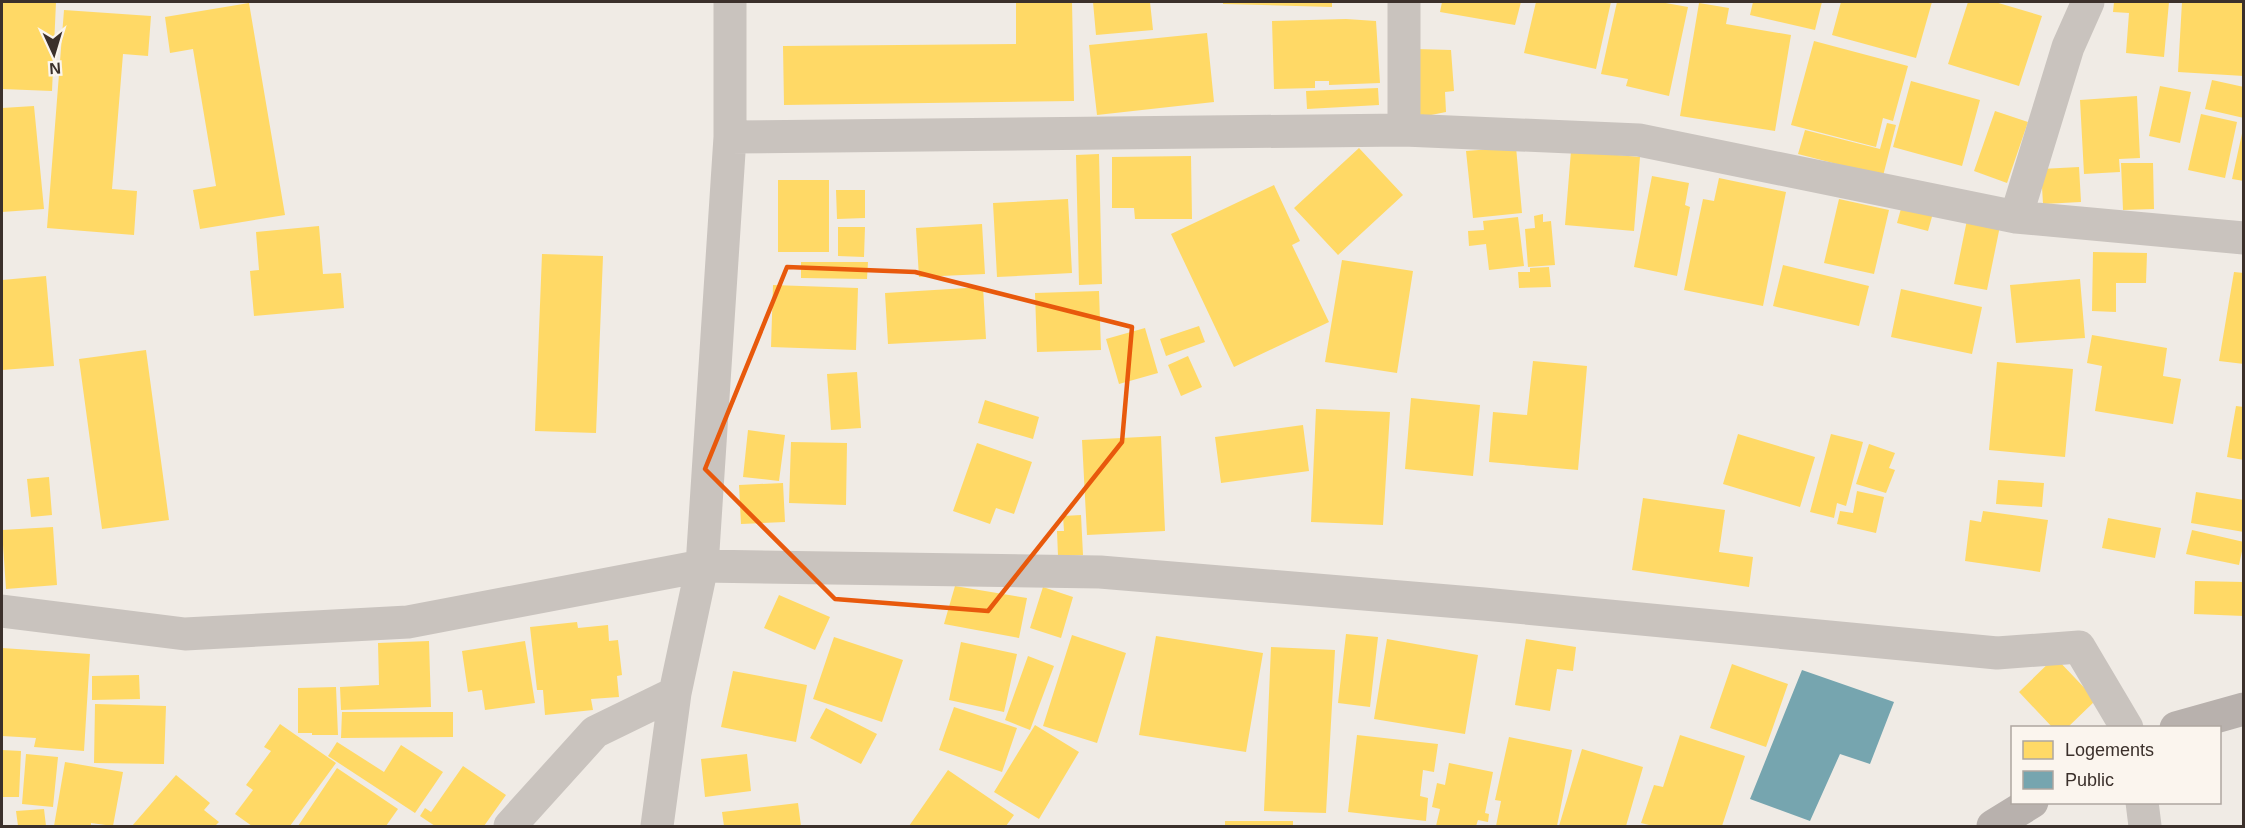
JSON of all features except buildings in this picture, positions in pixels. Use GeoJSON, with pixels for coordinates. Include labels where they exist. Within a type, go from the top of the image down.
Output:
{"type":"FeatureCollection","features":[{"type":"Feature","properties":{"kind":"main road"},"geometry":{"type":"LineString","coordinates":[[2183,726],[2244,709]]}},
{"type":"Feature","properties":{"kind":"main road"},"geometry":{"type":"LineString","coordinates":[[1993,826],[2029,804]]}},
{"type":"Feature","properties":{"kind":"street"},"geometry":{"type":"LineString","coordinates":[[657,826],[675,693],[702,566],[730,136],[730,2]]}},
{"type":"Feature","properties":{"kind":"street"},"geometry":{"type":"LineString","coordinates":[[1404,2],[1404,130]]}},
{"type":"Feature","properties":{"kind":"street"},"geometry":{"type":"LineString","coordinates":[[2016,217],[2068,47],[2088,2]]}},
{"type":"Feature","properties":{"kind":"street"},"geometry":{"type":"LineString","coordinates":[[730,136],[1404,130],[1639,140],[2016,217],[2244,238]]}},
{"type":"Feature","properties":{"kind":"street"},"geometry":{"type":"LineString","coordinates":[[2,611],[185,634],[408,622],[702,566],[1100,572],[1484,604],[1997,653],[2079,646],[2126,726]]}},
{"type":"Feature","properties":{"kind":"street"},"geometry":{"type":"LineString","coordinates":[[510,826],[596,732],[675,693]]}},
{"type":"Feature","properties":{"kind":"street"},"geometry":{"type":"LineString","coordinates":[[2142,804],[2145,826]]}},
{"type":"Feature","properties":{"kind":"highlighted area"},"geometry":{"type":"Polygon","coordinates":[[[787,267],[915,272],[1132,327],[1122,442],[988,611],[835,599],[705,469],[787,267]]]}}]}
